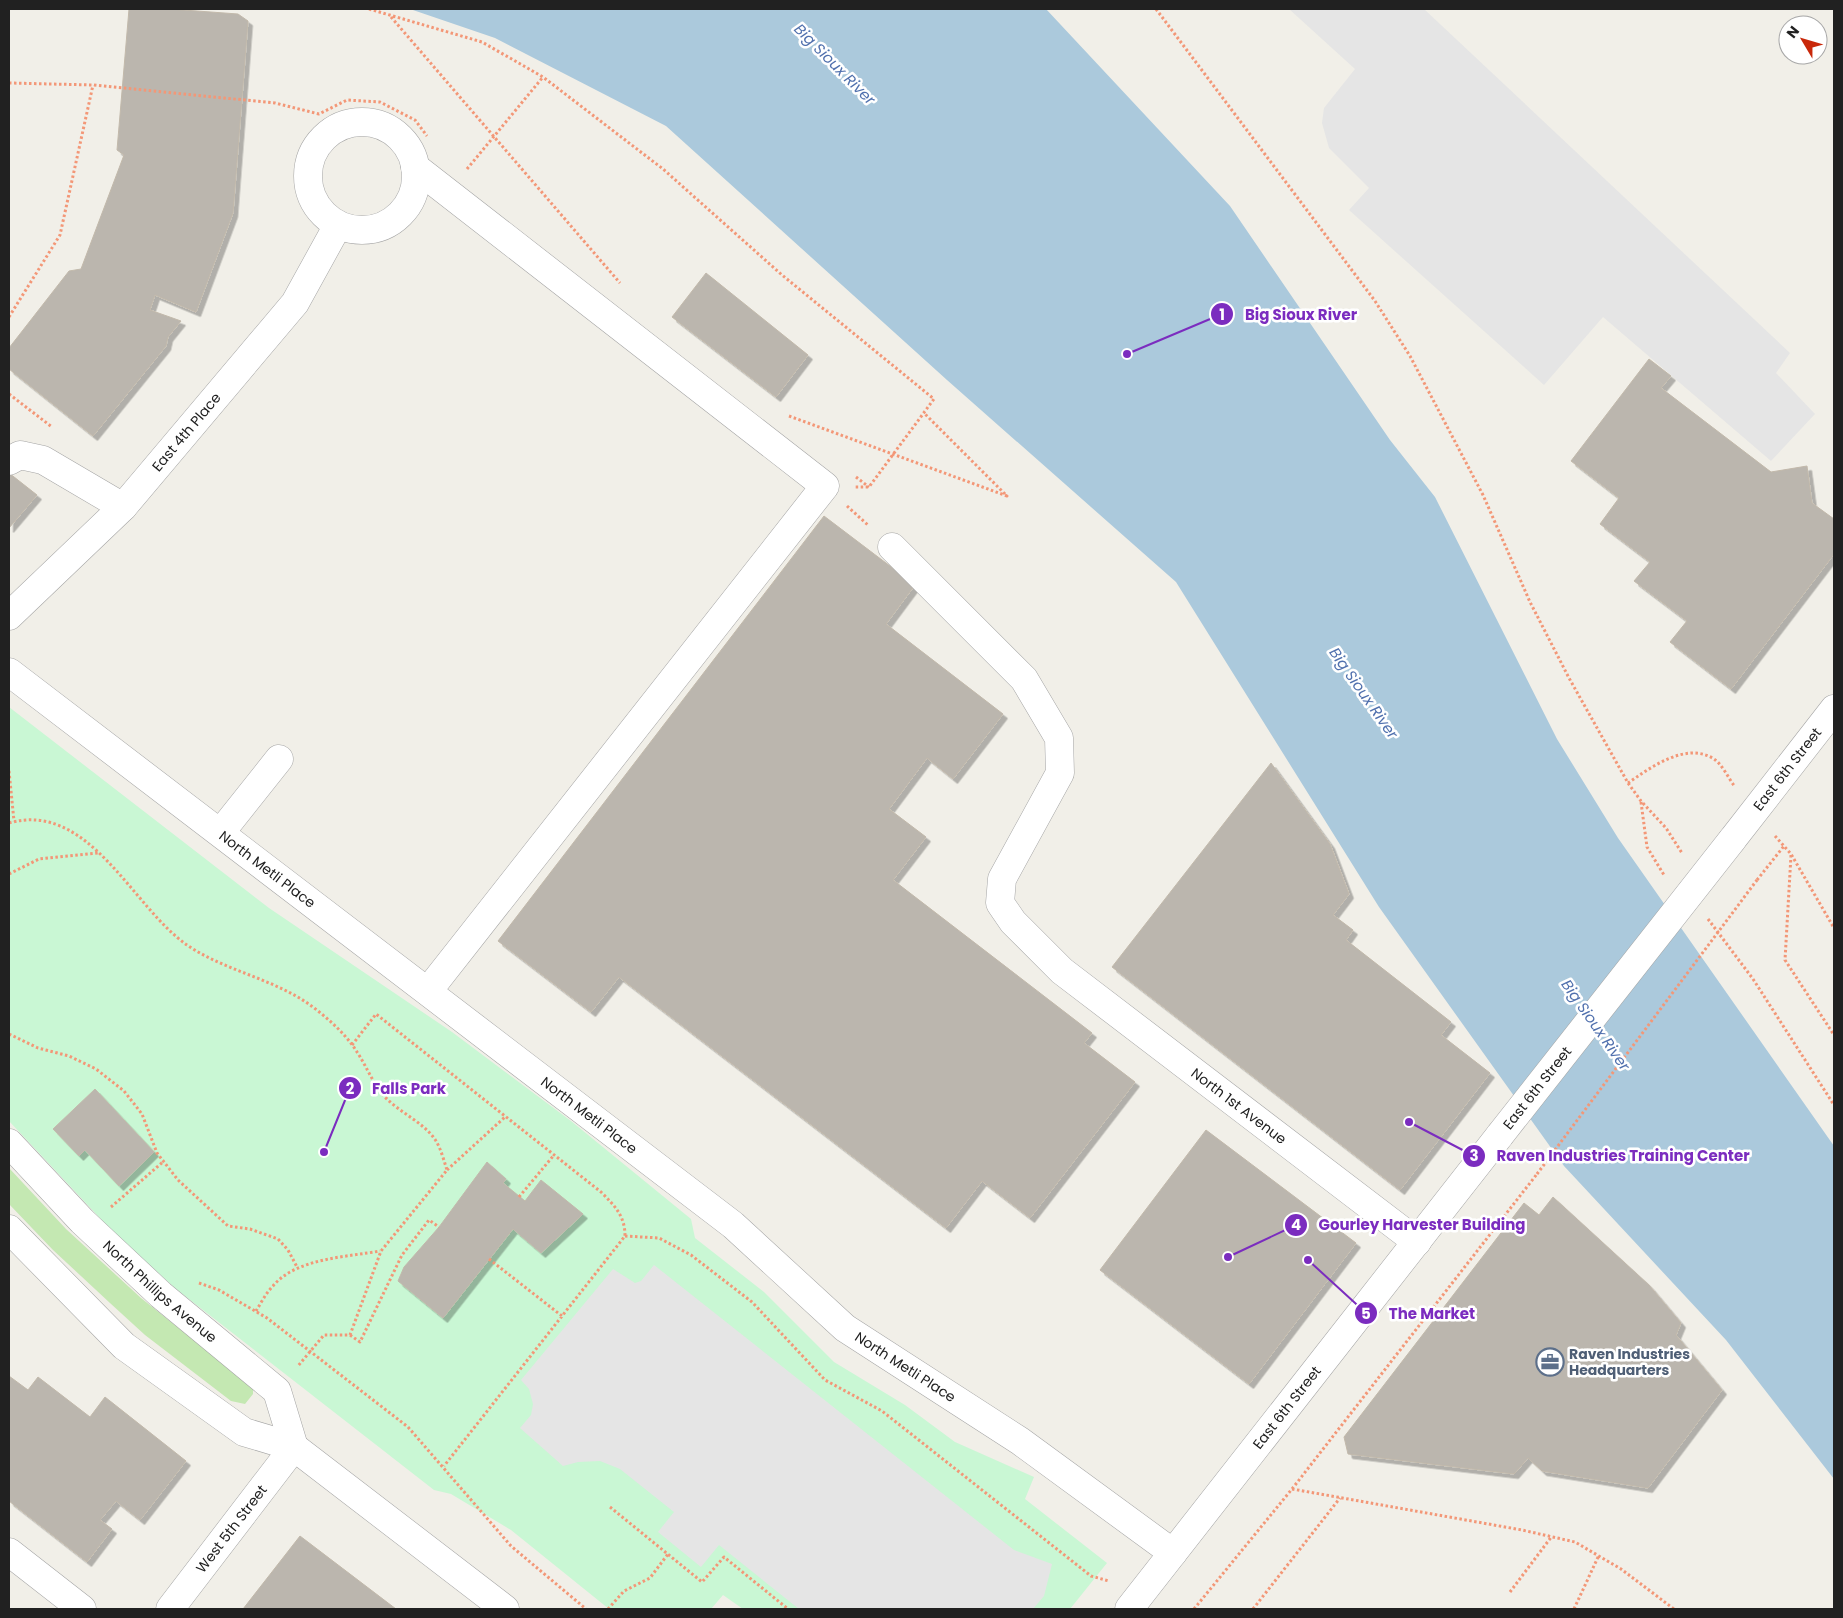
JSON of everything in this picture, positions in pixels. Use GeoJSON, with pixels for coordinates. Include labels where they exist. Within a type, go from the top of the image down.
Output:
{"type":"FeatureCollection","features":[{"type":"Feature","properties":{"kind":"street"},"geometry":{"type":"LineString","coordinates":[[364,122],[382,126],[398,135],[409,149],[415,167],[415,185],[410,201],[399,214],[386,224],[370,229],[354,230],[338,225],[323,214],[312,199],[308,181],[309,163],[316,146],[329,132],[346,124],[364,122]]}},
{"type":"Feature","properties":{"kind":"street"},"geometry":{"type":"LineString","coordinates":[[415,167],[825,486],[428,991]]}},
{"type":"Feature","properties":{"kind":"street","name":"East 4th Place"},"geometry":{"type":"LineString","coordinates":[[9,616],[123,507],[295,303],[338,225]]}},
{"type":"Feature","properties":{"kind":"street"},"geometry":{"type":"LineString","coordinates":[[9,461],[20,456],[43,460],[123,507]]}},
{"type":"Feature","properties":{"kind":"street","name":"North 1st Avenue"},"geometry":{"type":"LineString","coordinates":[[892,547],[1024,679],[1059,738],[1060,773],[1002,878],[1000,903],[1013,922],[1062,971],[1417,1242]]}},
{"type":"Feature","properties":{"kind":"street","name":"North Metli Place"},"geometry":{"type":"LineString","coordinates":[[9,672],[221,832],[733,1225],[845,1328],[1020,1441],[1173,1553]]}},
{"type":"Feature","properties":{"kind":"street","name":"East 6th Street"},"geometry":{"type":"LineString","coordinates":[[1133,1604],[1834,708]]}},
{"type":"Feature","properties":{"kind":"street"},"geometry":{"type":"LineString","coordinates":[[221,832],[279,759]]}},
{"type":"Feature","properties":{"kind":"street","name":"North Phillips Avenue"},"geometry":{"type":"LineString","coordinates":[[9,1142],[82,1221],[161,1295],[277,1390],[294,1447]]}},
{"type":"Feature","properties":{"kind":"street"},"geometry":{"type":"LineString","coordinates":[[9,1228],[124,1346],[244,1432],[294,1447],[505,1609]]}},
{"type":"Feature","properties":{"kind":"street","name":"West 5th Street"},"geometry":{"type":"LineString","coordinates":[[170,1609],[294,1447]]}},
{"type":"Feature","properties":{"kind":"street"},"geometry":{"type":"LineString","coordinates":[[9,1552],[82,1609]]}},
{"type":"Feature","properties":{"kind":"path"},"geometry":{"type":"LineString","coordinates":[[369,9],[482,42],[543,77],[664,169],[782,275],[934,399],[869,487],[825,486]]}},
{"type":"Feature","properties":{"kind":"path"},"geometry":{"type":"LineString","coordinates":[[1156,9],[1375,301],[1410,356],[1483,495],[1530,602],[1564,670],[1628,783],[1641,801],[1647,847],[1668,880]]}},
{"type":"Feature","properties":{"kind":"path"},"geometry":{"type":"LineString","coordinates":[[390,16],[621,284]]}},
{"type":"Feature","properties":{"kind":"path"},"geometry":{"type":"LineString","coordinates":[[464,173],[543,77]]}},
{"type":"Feature","properties":{"kind":"path"},"geometry":{"type":"LineString","coordinates":[[9,83],[93,85],[60,235],[9,317]]}},
{"type":"Feature","properties":{"kind":"path"},"geometry":{"type":"LineString","coordinates":[[788,415],[1007,496],[924,413]]}},
{"type":"Feature","properties":{"kind":"path"},"geometry":{"type":"LineString","coordinates":[[825,486],[892,547]]}},
{"type":"Feature","properties":{"kind":"path"},"geometry":{"type":"LineString","coordinates":[[1628,783],[1653,766],[1680,754],[1697,754],[1714,759],[1753,812],[1791,854],[1834,928]]}},
{"type":"Feature","properties":{"kind":"path"},"geometry":{"type":"LineString","coordinates":[[9,771],[14,821]]}},
{"type":"Feature","properties":{"kind":"path"},"geometry":{"type":"LineString","coordinates":[[9,823],[14,821],[41,821],[70,830],[122,876],[166,927],[186,945],[213,960],[270,983],[298,997],[317,1010],[340,1030],[352,1045],[383,1095],[430,1133],[437,1142],[447,1170]]}},
{"type":"Feature","properties":{"kind":"path"},"geometry":{"type":"LineString","coordinates":[[1194,1609],[1292,1489],[1537,1174],[1784,846]]}},
{"type":"Feature","properties":{"kind":"path"},"geometry":{"type":"LineString","coordinates":[[9,874],[39,859],[98,853]]}},
{"type":"Feature","properties":{"kind":"path"},"geometry":{"type":"LineString","coordinates":[[1791,854],[1785,960],[1797,982],[1834,1035]]}},
{"type":"Feature","properties":{"kind":"path"},"geometry":{"type":"LineString","coordinates":[[1705,915],[1753,979],[1834,1105]]}},
{"type":"Feature","properties":{"kind":"path"},"geometry":{"type":"LineString","coordinates":[[352,1045],[376,1014],[602,1192],[618,1209],[625,1224],[625,1236],[444,1466]]}},
{"type":"Feature","properties":{"kind":"path"},"geometry":{"type":"LineString","coordinates":[[9,1034],[38,1048],[69,1056],[89,1066],[124,1091],[142,1114],[157,1153],[178,1180],[228,1226],[250,1229],[278,1239],[288,1250],[297,1267]]}},
{"type":"Feature","properties":{"kind":"path"},"geometry":{"type":"LineString","coordinates":[[350,1336],[381,1251],[447,1170],[505,1117]]}},
{"type":"Feature","properties":{"kind":"path"},"geometry":{"type":"LineString","coordinates":[[519,1197],[554,1155]]}},
{"type":"Feature","properties":{"kind":"path"},"geometry":{"type":"LineString","coordinates":[[103,1213],[164,1161]]}},
{"type":"Feature","properties":{"kind":"path"},"geometry":{"type":"LineString","coordinates":[[294,1371],[324,1335],[350,1336],[360,1342],[402,1255],[429,1220],[438,1227]]}},
{"type":"Feature","properties":{"kind":"path"},"geometry":{"type":"LineString","coordinates":[[625,1236],[659,1238],[691,1255],[752,1302],[825,1380],[882,1411],[1091,1576],[1117,1583],[1133,1604]]}},
{"type":"Feature","properties":{"kind":"path"},"geometry":{"type":"LineString","coordinates":[[256,1311],[274,1284],[297,1267],[313,1262],[381,1251]]}},
{"type":"Feature","properties":{"kind":"path"},"geometry":{"type":"LineString","coordinates":[[489,1259],[562,1316]]}},
{"type":"Feature","properties":{"kind":"path"},"geometry":{"type":"LineString","coordinates":[[195,1281],[219,1290],[256,1311],[310,1350],[408,1427],[444,1466],[471,1502],[511,1546],[586,1609]]}},
{"type":"Feature","properties":{"kind":"path"},"geometry":{"type":"LineString","coordinates":[[1292,1489],[1552,1536],[1575,1542],[1621,1569],[1674,1609]]}},
{"type":"Feature","properties":{"kind":"path"},"geometry":{"type":"LineString","coordinates":[[1254,1609],[1340,1498]]}},
{"type":"Feature","properties":{"kind":"path"},"geometry":{"type":"LineString","coordinates":[[610,1508],[702,1582],[724,1557],[788,1609]]}},
{"type":"Feature","properties":{"kind":"path"},"geometry":{"type":"LineString","coordinates":[[1510,1592],[1552,1536]]}},
{"type":"Feature","properties":{"kind":"path"},"geometry":{"type":"LineString","coordinates":[[608,1609],[624,1591],[650,1578],[668,1554]]}},
{"type":"Feature","properties":{"kind":"path"},"geometry":{"type":"LineString","coordinates":[[1574,1609],[1599,1555]]}},
{"type":"Feature","properties":{"kind":"green space"},"geometry":{"type":"Polygon","coordinates":[[[9,707],[269,908],[452,1032],[571,1121],[691,1219],[695,1238],[764,1292],[834,1362],[905,1405],[955,1442],[1034,1477],[1025,1499],[1107,1563],[1070,1609],[743,1609],[723,1595],[711,1609],[609,1609],[511,1530],[451,1494],[434,1490],[176,1289],[111,1230],[9,1121],[9,707]]]}},
{"type":"Feature","properties":{"kind":"green space"},"geometry":{"type":"Polygon","coordinates":[[[9,1168],[66,1229],[141,1298],[253,1389],[253,1394],[245,1404],[231,1401],[145,1335],[53,1250],[9,1204],[9,1168]]]}},
{"type":"Feature","properties":{"kind":"shaded area"},"geometry":{"type":"Polygon","coordinates":[[[1289,9],[1424,9],[1790,353],[1776,373],[1815,414],[1771,461],[1603,317],[1544,385],[1349,210],[1369,188],[1329,148],[1322,123],[1324,108],[1355,69],[1289,9]]]}},
{"type":"Feature","properties":{"kind":"shaded area"},"geometry":{"type":"Polygon","coordinates":[[[654,1265],[1014,1550],[1052,1564],[1044,1596],[1033,1609],[799,1609],[719,1545],[701,1567],[658,1532],[674,1512],[620,1469],[600,1461],[578,1462],[563,1466],[520,1428],[531,1415],[533,1404],[529,1389],[521,1380],[613,1269],[635,1283],[641,1281],[654,1265]]]}},
{"type":"Feature","properties":{"kind":"water"},"geometry":{"type":"Polygon","coordinates":[[[410,9],[1046,9],[1230,206],[1390,440],[1435,497],[1557,739],[1618,838],[1834,1146],[1834,1479],[1726,1340],[1564,1166],[1379,907],[1176,582],[947,380],[666,126],[495,38],[410,9]]]}},
{"type":"Feature","properties":{"kind":"building"},"geometry":{"type":"Polygon","coordinates":[[[129,9],[170,9],[238,14],[248,21],[233,213],[196,312],[155,295],[150,310],[181,321],[168,337],[166,346],[93,436],[9,369],[9,348],[69,271],[81,269],[124,155],[117,150],[129,9]]]}},
{"type":"Feature","properties":{"kind":"building"},"geometry":{"type":"Polygon","coordinates":[[[706,273],[808,355],[776,397],[672,317],[706,273]]]}},
{"type":"Feature","properties":{"kind":"building"},"geometry":{"type":"Polygon","coordinates":[[[1649,359],[1671,376],[1661,388],[1771,472],[1807,466],[1812,503],[1834,519],[1834,554],[1731,689],[1670,642],[1687,621],[1634,581],[1650,562],[1600,524],[1619,498],[1571,461],[1649,359]]]}},
{"type":"Feature","properties":{"kind":"building"},"geometry":{"type":"Polygon","coordinates":[[[9,473],[37,495],[9,528],[9,473]]]}},
{"type":"Feature","properties":{"kind":"building"},"geometry":{"type":"Polygon","coordinates":[[[824,516],[915,585],[886,624],[1003,714],[953,779],[927,758],[889,809],[926,837],[893,880],[1092,1033],[1084,1043],[1135,1082],[1030,1218],[982,1181],[946,1228],[619,977],[591,1012],[498,941],[824,516]]]}},
{"type":"Feature","properties":{"kind":"building"},"geometry":{"type":"Polygon","coordinates":[[[1271,763],[1330,844],[1349,894],[1333,915],[1353,930],[1346,940],[1451,1022],[1441,1035],[1490,1073],[1400,1190],[1112,967],[1271,763]]]}},
{"type":"Feature","properties":{"kind":"building"},"geometry":{"type":"Polygon","coordinates":[[[95,1089],[154,1152],[119,1186],[85,1150],[79,1156],[53,1129],[95,1089]]]}},
{"type":"Feature","properties":{"kind":"building"},"geometry":{"type":"Polygon","coordinates":[[[1206,1130],[1356,1243],[1249,1384],[1100,1270],[1206,1130]]]}},
{"type":"Feature","properties":{"kind":"building"},"geometry":{"type":"Polygon","coordinates":[[[487,1162],[506,1179],[503,1183],[525,1201],[541,1180],[583,1214],[541,1253],[513,1229],[443,1318],[398,1281],[404,1267],[439,1227],[487,1162]]]}},
{"type":"Feature","properties":{"kind":"building","name":"Raven Industries Headquarters"},"geometry":{"type":"Polygon","coordinates":[[[1553,1197],[1649,1285],[1681,1323],[1676,1335],[1722,1390],[1648,1488],[1542,1471],[1528,1458],[1514,1474],[1348,1454],[1344,1437],[1524,1203],[1539,1215],[1553,1197]]]}},
{"type":"Feature","properties":{"kind":"building"},"geometry":{"type":"Polygon","coordinates":[[[9,1376],[28,1390],[38,1377],[90,1417],[105,1397],[186,1461],[140,1520],[116,1501],[100,1520],[112,1529],[87,1562],[9,1501],[9,1376]]]}},
{"type":"Feature","properties":{"kind":"building"},"geometry":{"type":"Polygon","coordinates":[[[300,1536],[396,1609],[243,1609],[300,1536]]]}},
{"type":"Feature","properties":{"kind":"place","name":"Big Sioux River"},"geometry":{"type":"Point","coordinates":[1127,354]}},
{"type":"Feature","properties":{"kind":"place","name":"Raven Industries Training Center"},"geometry":{"type":"Point","coordinates":[1409,1122]}},
{"type":"Feature","properties":{"kind":"place","name":"Falls Park"},"geometry":{"type":"Point","coordinates":[324,1152]}},
{"type":"Feature","properties":{"kind":"place","name":"Gourley Harvester Building"},"geometry":{"type":"Point","coordinates":[1228,1257]}},
{"type":"Feature","properties":{"kind":"place","name":"The Market"},"geometry":{"type":"Point","coordinates":[1308,1260]}},
{"type":"Feature","properties":{"kind":"place","name":"Raven Industries Headquarters"},"geometry":{"type":"Point","coordinates":[1550,1362]}}]}
